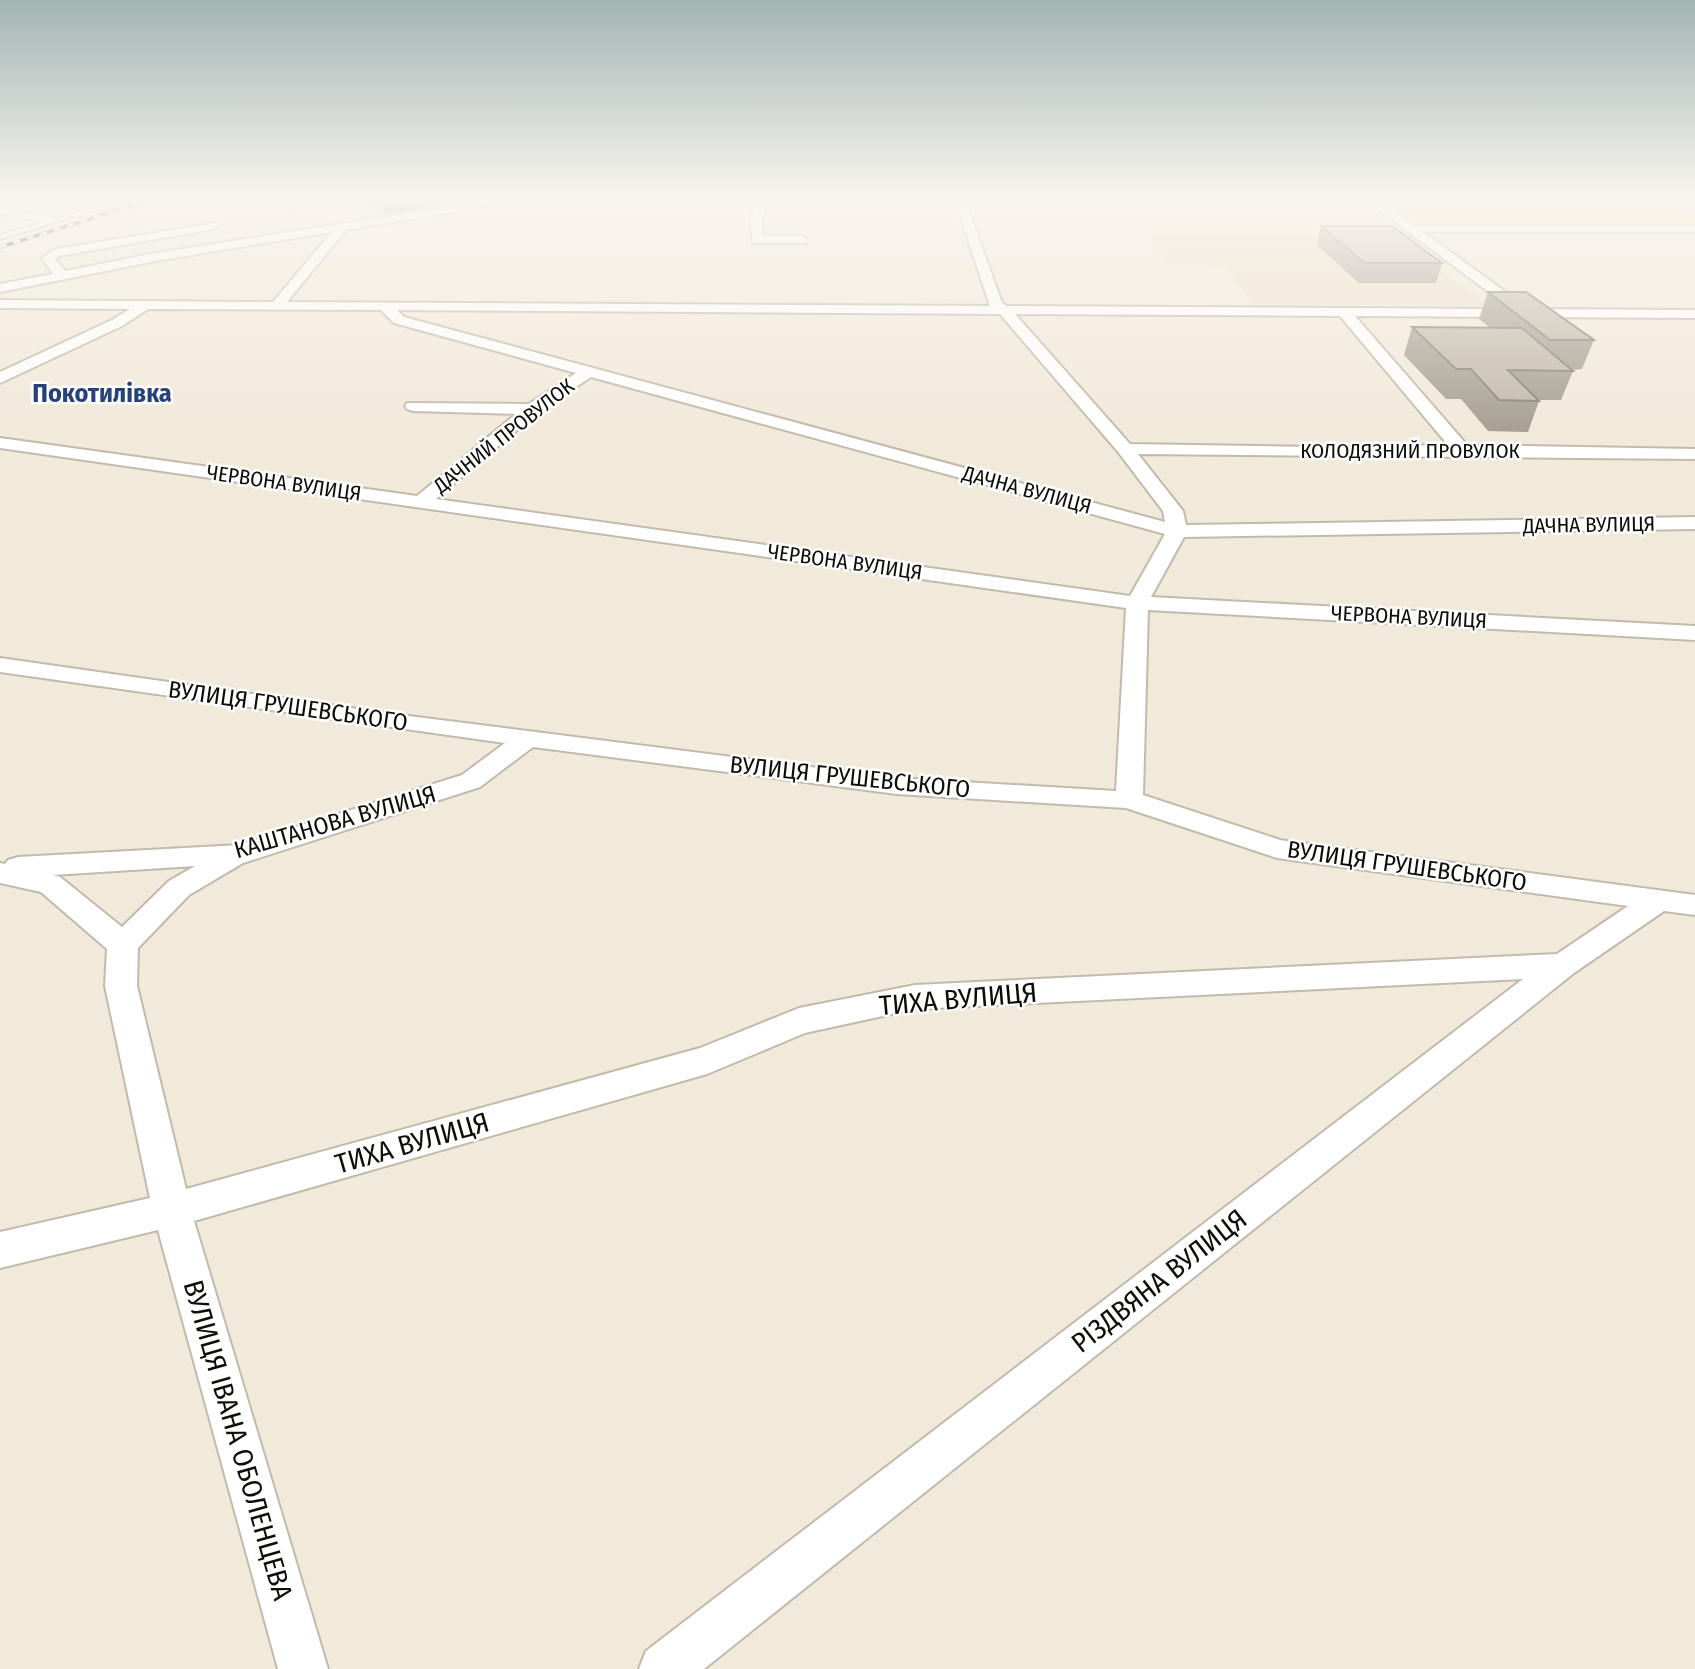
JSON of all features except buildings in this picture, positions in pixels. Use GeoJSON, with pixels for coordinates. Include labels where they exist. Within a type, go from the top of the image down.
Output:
{"type":"FeatureCollection","features":[{"type":"Feature","properties":{"kind":"street"},"geometry":{"type":"LineString","coordinates":[[0,288],[47,278]]}},
{"type":"Feature","properties":{"kind":"street"},"geometry":{"type":"LineString","coordinates":[[278,304],[300,278]]}},
{"type":"Feature","properties":{"kind":"street"},"geometry":{"type":"LineString","coordinates":[[986,278],[996,305],[1004,310],[1125,449],[1172,511],[1177,531],[1137,603],[1129,800]]}},
{"type":"Feature","properties":{"kind":"street"},"geometry":{"type":"LineString","coordinates":[[1477,278],[1526,313]]}},
{"type":"Feature","properties":{"kind":"street"},"geometry":{"type":"LineString","coordinates":[[0,304],[1695,314]]}},
{"type":"Feature","properties":{"kind":"street"},"geometry":{"type":"LineString","coordinates":[[0,379],[117,323],[145,305]]}},
{"type":"Feature","properties":{"kind":"street","name":"ДАЧНА ВУЛИЦЯ"},"geometry":{"type":"LineString","coordinates":[[383,305],[400,320],[1177,531],[1695,523]]}},
{"type":"Feature","properties":{"kind":"street"},"geometry":{"type":"LineString","coordinates":[[1343,312],[1462,450]]}},
{"type":"Feature","properties":{"kind":"street","name":"ДАЧНИЙ ПРОВУЛОК"},"geometry":{"type":"LineString","coordinates":[[421,502],[532,409],[589,371]]}},
{"type":"Feature","properties":{"kind":"street"},"geometry":{"type":"LineString","coordinates":[[413,406],[532,409]]}},
{"type":"Feature","properties":{"kind":"street","name":"ЧЕРВОНА ВУЛИЦЯ"},"geometry":{"type":"LineString","coordinates":[[0,443],[1137,603],[1695,633]]}},
{"type":"Feature","properties":{"kind":"street","name":"КОЛОДЯЗНИЙ ПРОВУЛОК"},"geometry":{"type":"LineString","coordinates":[[1125,449],[1695,454]]}},
{"type":"Feature","properties":{"kind":"street","name":"ВУЛИЦЯ ГРУШЕВСЬКОГО"},"geometry":{"type":"LineString","coordinates":[[0,665],[897,786],[1129,800],[1277,849],[1677,903]]}},
{"type":"Feature","properties":{"kind":"street","name":"КАШТАНОВА ВУЛИЦЯ"},"geometry":{"type":"LineString","coordinates":[[0,868],[241,854],[471,781],[528,738]]}},
{"type":"Feature","properties":{"kind":"street"},"geometry":{"type":"LineString","coordinates":[[0,873],[50,884],[123,945],[178,888],[241,854]]}},
{"type":"Feature","properties":{"kind":"street","name":"РІЗДВЯНА ВУЛИЦЯ"},"geometry":{"type":"LineString","coordinates":[[664,1669],[1563,965],[1677,903]]}},
{"type":"Feature","properties":{"kind":"street","name":"ВУЛИЦЯ ІВАНА ОБОЛЕНЦЕВА"},"geometry":{"type":"LineString","coordinates":[[123,945],[121,986],[173,1210],[303,1669]]}},
{"type":"Feature","properties":{"kind":"street","name":"ТИХА ВУЛИЦЯ"},"geometry":{"type":"LineString","coordinates":[[0,1250],[173,1210],[707,1060],[799,1021],[915,997],[1563,965]]}},
{"type":"Feature","properties":{"kind":"shaded area"},"geometry":{"type":"Polygon","coordinates":[[[1234,278],[1451,278],[1488,305],[1254,304],[1234,278]]]}},
{"type":"Feature","properties":{"kind":"district","name":"Покотилівка"},"geometry":{"type":"Point","coordinates":[102,393]}}]}
